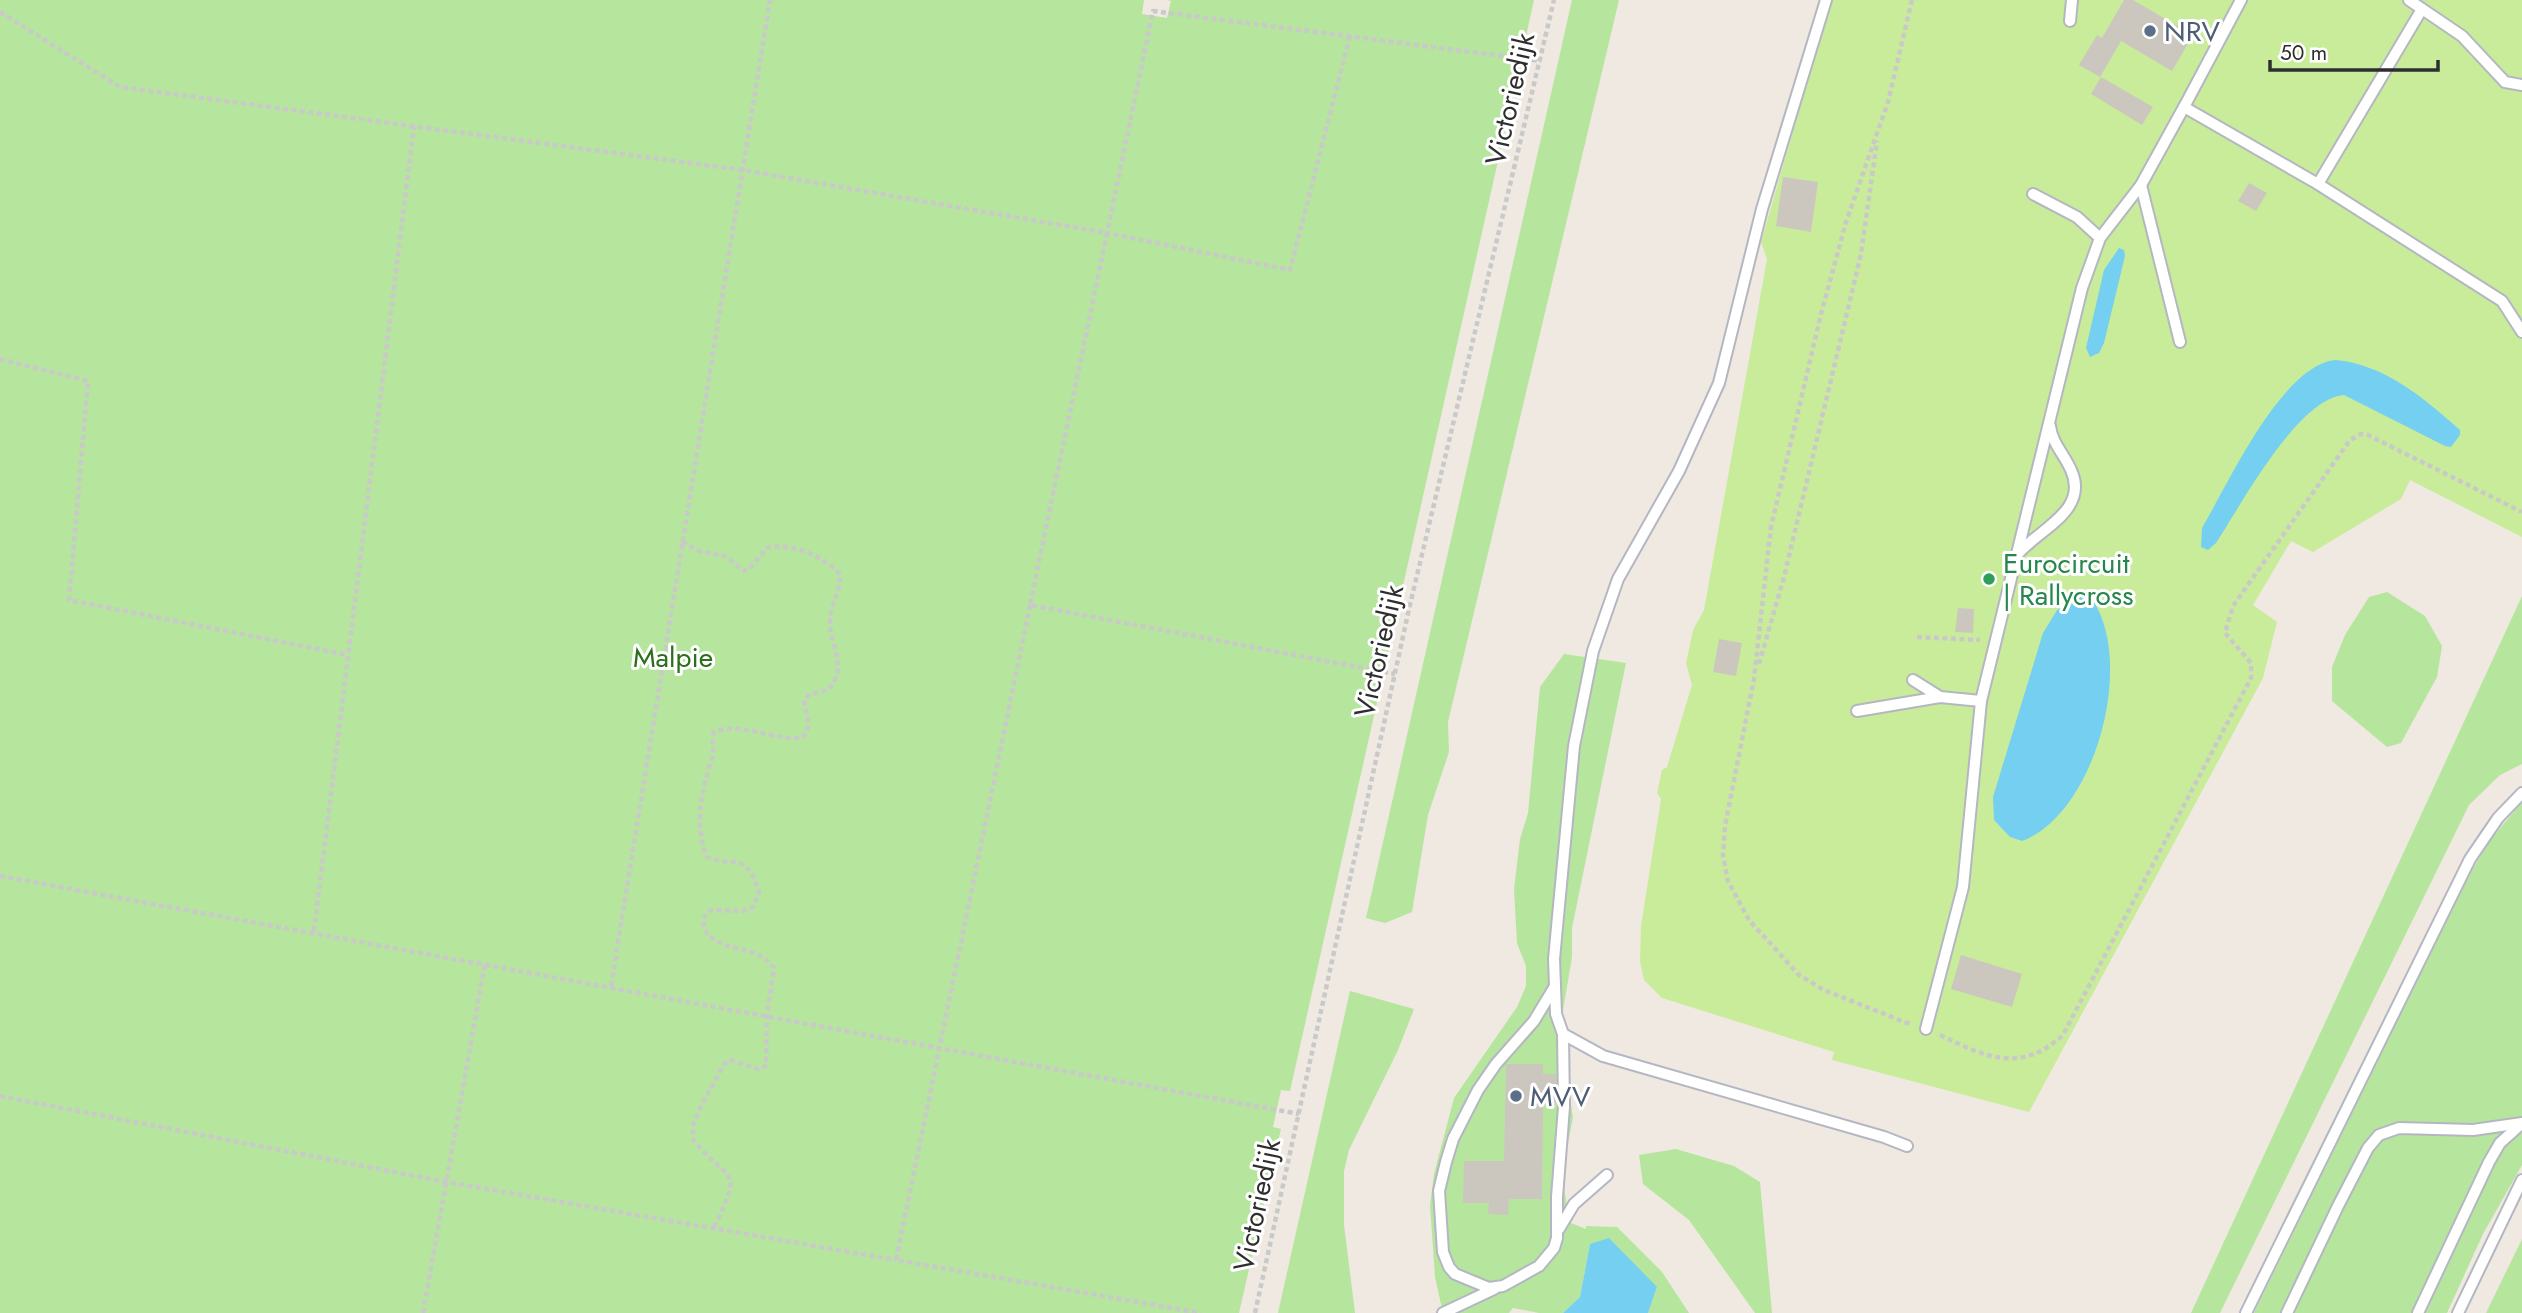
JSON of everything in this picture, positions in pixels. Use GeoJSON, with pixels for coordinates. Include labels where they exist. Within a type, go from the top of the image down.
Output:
{"type":"FeatureCollection","features":[{"type":"Feature","properties":{"kind":"lane"},"geometry":{"type":"LineString","coordinates":[[1558,1232],[1556,1198],[1564,1107],[1563,1034],[1556,1014],[1554,959],[1574,746],[1593,651],[1618,579],[1679,471],[1719,383],[1762,209],[1826,0]]}},
{"type":"Feature","properties":{"kind":"lane"},"geometry":{"type":"LineString","coordinates":[[2070,21],[2072,0]]}},
{"type":"Feature","properties":{"kind":"lane"},"geometry":{"type":"LineString","coordinates":[[1926,1029],[1963,887],[1981,701],[2082,288],[2100,237],[2141,185],[2241,0]]}},
{"type":"Feature","properties":{"kind":"lane"},"geometry":{"type":"LineString","coordinates":[[2409,0],[2462,36],[2505,82],[2522,85]]}},
{"type":"Feature","properties":{"kind":"lane"},"geometry":{"type":"LineString","coordinates":[[2318,184],[2422,9]]}},
{"type":"Feature","properties":{"kind":"lane"},"geometry":{"type":"LineString","coordinates":[[2184,107],[2318,184],[2502,301],[2522,332]]}},
{"type":"Feature","properties":{"kind":"lane"},"geometry":{"type":"LineString","coordinates":[[2141,185],[2180,342]]}},
{"type":"Feature","properties":{"kind":"lane"},"geometry":{"type":"LineString","coordinates":[[2034,194],[2077,217],[2100,237]]}},
{"type":"Feature","properties":{"kind":"lane"},"geometry":{"type":"LineString","coordinates":[[2014,560],[2027,544],[2061,518],[2073,497],[2073,473],[2054,442],[2050,420]]}},
{"type":"Feature","properties":{"kind":"lane"},"geometry":{"type":"LineString","coordinates":[[1913,680],[1940,697]]}},
{"type":"Feature","properties":{"kind":"lane"},"geometry":{"type":"LineString","coordinates":[[1857,711],[1940,697],[1981,701]]}},
{"type":"Feature","properties":{"kind":"lane"},"geometry":{"type":"LineString","coordinates":[[2246,1313],[2470,859],[2498,818],[2522,793]]}},
{"type":"Feature","properties":{"kind":"lane"},"geometry":{"type":"LineString","coordinates":[[1496,1288],[1472,1281],[1448,1267],[1441,1242],[1439,1191],[1453,1139],[1473,1099],[1496,1063],[1534,1021],[1555,986]]}},
{"type":"Feature","properties":{"kind":"lane"},"geometry":{"type":"LineString","coordinates":[[1563,1034],[1603,1056],[1884,1137],[1907,1146]]}},
{"type":"Feature","properties":{"kind":"lane"},"geometry":{"type":"LineString","coordinates":[[2287,1313],[2338,1206],[2368,1148],[2379,1135],[2399,1128],[2473,1130],[2522,1124]]}},
{"type":"Feature","properties":{"kind":"lane"},"geometry":{"type":"LineString","coordinates":[[2418,1313],[2489,1162],[2500,1143],[2522,1124]]}},
{"type":"Feature","properties":{"kind":"lane"},"geometry":{"type":"LineString","coordinates":[[1443,1313],[1539,1266],[1554,1248],[1558,1232],[1574,1204],[1607,1174]]}},
{"type":"Feature","properties":{"kind":"lane"},"geometry":{"type":"LineString","coordinates":[[2458,1313],[2522,1180]]}},
{"type":"Feature","properties":{"kind":"path"},"geometry":{"type":"LineString","coordinates":[[611,986],[769,0]]}},
{"type":"Feature","properties":{"kind":"path","name":"Victoriedijk"},"geometry":{"type":"LineString","coordinates":[[1255,1313],[1395,674],[1554,0]]}},
{"type":"Feature","properties":{"kind":"path"},"geometry":{"type":"LineString","coordinates":[[1912,0],[1895,74],[1846,222],[1821,314],[1771,527],[1754,679],[1726,826],[1723,856],[1728,881],[1749,920],[1799,975],[1824,990],[1889,1018],[1926,1029],[1971,1051],[2007,1059],[2038,1054],[2063,1035],[2251,678],[2250,663],[2225,633],[2233,606],[2350,440],[2361,433],[2368,435],[2522,512]]}},
{"type":"Feature","properties":{"kind":"path"},"geometry":{"type":"LineString","coordinates":[[896,1259],[1153,10],[1541,61]]}},
{"type":"Feature","properties":{"kind":"path"},"geometry":{"type":"LineString","coordinates":[[0,12],[120,87],[742,170],[1107,233],[1290,270],[1350,36]]}},
{"type":"Feature","properties":{"kind":"path"},"geometry":{"type":"LineString","coordinates":[[314,931],[414,126]]}},
{"type":"Feature","properties":{"kind":"path"},"geometry":{"type":"LineString","coordinates":[[1754,679],[1784,577],[1861,254],[1879,129]]}},
{"type":"Feature","properties":{"kind":"path"},"geometry":{"type":"LineString","coordinates":[[0,359],[88,381],[69,600],[348,655]]}},
{"type":"Feature","properties":{"kind":"path"},"geometry":{"type":"LineString","coordinates":[[682,542],[699,551],[725,556],[744,571],[749,569],[767,548],[787,546],[816,557],[840,574],[841,584],[830,622],[840,663],[838,672],[828,690],[810,694],[804,701],[811,725],[808,732],[803,738],[792,739],[727,727],[714,732],[712,760],[702,789],[701,844],[707,857],[744,865],[759,891],[753,907],[744,911],[711,910],[703,919],[704,929],[716,942],[735,950],[762,954],[774,968],[767,1015],[766,1066],[758,1069],[730,1060],[723,1064],[693,1126],[693,1139],[729,1175],[731,1188],[727,1203],[713,1227]]}},
{"type":"Feature","properties":{"kind":"path"},"geometry":{"type":"LineString","coordinates":[[1030,606],[1395,674]]}},
{"type":"Feature","properties":{"kind":"path"},"geometry":{"type":"LineString","coordinates":[[1917,637],[1995,641]]}},
{"type":"Feature","properties":{"kind":"path"},"geometry":{"type":"LineString","coordinates":[[0,876],[314,931],[1299,1114]]}},
{"type":"Feature","properties":{"kind":"path"},"geometry":{"type":"LineString","coordinates":[[423,1313],[485,963]]}},
{"type":"Feature","properties":{"kind":"path"},"geometry":{"type":"LineString","coordinates":[[0,1096],[446,1182],[1202,1313]]}},
{"type":"Feature","properties":{"kind":"green space","name":"Malpie"},"geometry":{"type":"Polygon","coordinates":[[[0,0],[1144,0],[1142,14],[1167,18],[1171,1],[1167,0],[1534,0],[1290,1091],[1281,1090],[1273,1127],[1281,1129],[1239,1313],[0,1313],[0,0]]]}},
{"type":"Feature","properties":{"kind":"green space"},"geometry":{"type":"Polygon","coordinates":[[[1572,0],[1619,0],[1448,722],[1449,752],[1428,815],[1412,912],[1385,923],[1366,918],[1572,0]]]}},
{"type":"Feature","properties":{"kind":"green space","name":"Eurocircuit | Rallycross"},"geometry":{"type":"Polygon","coordinates":[[[1831,0],[2522,0],[2522,537],[2410,480],[2401,499],[2313,552],[2291,541],[2253,605],[2277,622],[2263,678],[2029,1112],[1832,1060],[1834,1052],[1662,998],[1644,980],[1640,961],[1641,926],[1661,799],[1657,793],[1662,770],[1667,767],[1692,685],[1686,663],[1693,630],[1704,610],[1767,259],[1761,242],[1831,0]]]}},
{"type":"Feature","properties":{"kind":"green space"},"geometry":{"type":"Polygon","coordinates":[[[2387,592],[2425,616],[2442,646],[2437,677],[2401,743],[2387,747],[2332,701],[2332,667],[2345,635],[2369,597],[2387,592]]]}},
{"type":"Feature","properties":{"kind":"green space"},"geometry":{"type":"Polygon","coordinates":[[[2522,596],[2522,764],[2500,775],[2469,805],[2220,1313],[2191,1313],[2522,596]]]}},
{"type":"Feature","properties":{"kind":"green space"},"geometry":{"type":"Polygon","coordinates":[[[1564,654],[1626,663],[1572,928],[1572,957],[1559,1034],[1573,1117],[1562,1175],[1567,1206],[1553,1216],[1586,1229],[1586,1226],[1617,1227],[1662,1272],[1689,1313],[1648,1313],[1657,1287],[1590,1244],[1580,1297],[1563,1313],[1539,1313],[1513,1308],[1509,1313],[1443,1313],[1435,1277],[1430,1205],[1434,1174],[1454,1098],[1517,1007],[1526,986],[1526,966],[1517,943],[1514,889],[1520,839],[1528,813],[1540,687],[1564,654]]]}},
{"type":"Feature","properties":{"kind":"green space"},"geometry":{"type":"Polygon","coordinates":[[[2522,802],[2522,1165],[2483,1234],[2447,1313],[2254,1313],[2469,875],[2491,839],[2522,802]]]}},
{"type":"Feature","properties":{"kind":"green space"},"geometry":{"type":"Polygon","coordinates":[[[1350,991],[1414,1009],[1398,1050],[1349,1150],[1344,1171],[1344,1225],[1355,1313],[1278,1313],[1350,991]]]}},
{"type":"Feature","properties":{"kind":"green space"},"geometry":{"type":"Polygon","coordinates":[[[1676,1149],[1734,1166],[1760,1182],[1772,1313],[1755,1313],[1689,1220],[1643,1184],[1639,1155],[1676,1149]]]}},
{"type":"Feature","properties":{"kind":"green space"},"geometry":{"type":"Polygon","coordinates":[[[2522,1239],[2522,1313],[2486,1313],[2522,1239]]]}},
{"type":"Feature","properties":{"kind":"water"},"geometry":{"type":"Polygon","coordinates":[[[2119,248],[2124,250],[2125,256],[2104,343],[2099,353],[2090,357],[2086,348],[2104,270],[2119,248]]]}},
{"type":"Feature","properties":{"kind":"water"},"geometry":{"type":"Polygon","coordinates":[[[2335,360],[2370,368],[2402,384],[2460,430],[2460,435],[2451,447],[2445,446],[2344,395],[2326,401],[2308,414],[2289,434],[2216,543],[2208,550],[2201,547],[2202,528],[2258,429],[2296,382],[2315,367],[2335,360]]]}},
{"type":"Feature","properties":{"kind":"water"},"geometry":{"type":"Polygon","coordinates":[[[2080,597],[2092,599],[2105,627],[2110,660],[2108,697],[2101,734],[2088,769],[2070,801],[2048,825],[2022,841],[2010,837],[1994,820],[1993,797],[2043,633],[2057,610],[2080,597]]]}},
{"type":"Feature","properties":{"kind":"water"},"geometry":{"type":"Polygon","coordinates":[[[1609,1238],[1657,1287],[1648,1313],[1563,1313],[1580,1297],[1590,1244],[1609,1238]]]}},
{"type":"Feature","properties":{"kind":"building"},"geometry":{"type":"Polygon","coordinates":[[[2124,0],[2133,0],[2193,35],[2172,71],[2121,41],[2100,77],[2079,65],[2097,35],[2102,38],[2124,0]]]}},
{"type":"Feature","properties":{"kind":"building"},"geometry":{"type":"Polygon","coordinates":[[[2101,77],[2153,107],[2142,125],[2091,94],[2101,77]]]}},
{"type":"Feature","properties":{"kind":"building"},"geometry":{"type":"Polygon","coordinates":[[[1783,177],[1818,182],[1811,232],[1776,226],[1783,177]]]}},
{"type":"Feature","properties":{"kind":"building"},"geometry":{"type":"Polygon","coordinates":[[[2249,183],[2267,193],[2256,211],[2238,201],[2249,183]]]}},
{"type":"Feature","properties":{"kind":"building"},"geometry":{"type":"Polygon","coordinates":[[[1958,608],[1974,609],[1973,633],[1955,632],[1958,608]]]}},
{"type":"Feature","properties":{"kind":"building"},"geometry":{"type":"Polygon","coordinates":[[[1719,639],[1742,643],[1736,676],[1713,672],[1719,639]]]}},
{"type":"Feature","properties":{"kind":"building"},"geometry":{"type":"Polygon","coordinates":[[[1961,955],[2022,974],[2012,1007],[1951,989],[1961,955]]]}},
{"type":"Feature","properties":{"kind":"building"},"geometry":{"type":"Polygon","coordinates":[[[1506,1064],[1543,1064],[1543,1074],[1556,1074],[1556,1105],[1543,1105],[1542,1199],[1509,1199],[1508,1215],[1488,1214],[1489,1203],[1463,1203],[1464,1161],[1504,1161],[1506,1064]]]}},
{"type":"Feature","properties":{"kind":"place","name":"NRV"},"geometry":{"type":"Point","coordinates":[2150,31]}},
{"type":"Feature","properties":{"kind":"place","name":"Eurocircuit | Rallycross"},"geometry":{"type":"Point","coordinates":[1989,579]}},
{"type":"Feature","properties":{"kind":"place","name":"MVV"},"geometry":{"type":"Point","coordinates":[1516,1096]}}]}
